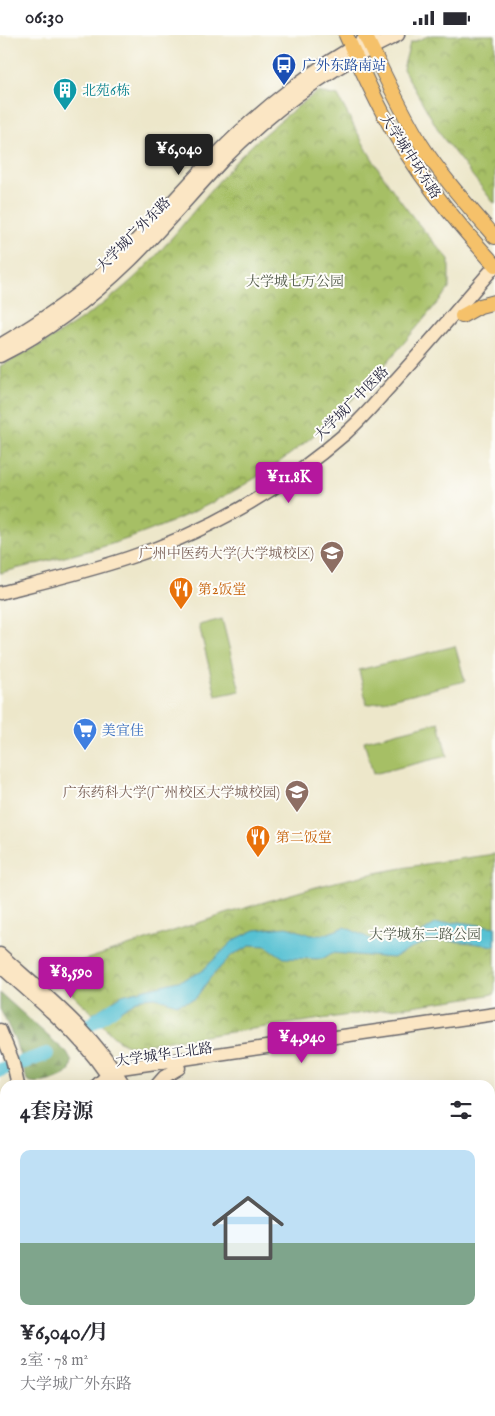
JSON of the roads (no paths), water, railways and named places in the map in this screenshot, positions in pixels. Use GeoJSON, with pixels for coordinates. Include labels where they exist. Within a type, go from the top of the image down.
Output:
{"type":"FeatureCollection","features":[{"type":"Feature","properties":{"kind":"main road","name":"大学城广外东路"},"geometry":{"type":"LineString","coordinates":[[0,345],[52,313],[89,285],[129,248],[235,136],[287,93],[351,46],[369,39],[398,35]]}},
{"type":"Feature","properties":{"kind":"main road","name":"大学城中环东路"},"geometry":{"type":"LineString","coordinates":[[369,39],[400,107],[422,145],[445,178],[495,237]]}},
{"type":"Feature","properties":{"kind":"main road","name":"大学城广外东路"},"geometry":{"type":"LineString","coordinates":[[0,355],[36,335],[96,291],[131,260],[226,158],[257,128],[300,94],[351,46]]}},
{"type":"Feature","properties":{"kind":"main road","name":"大学城中环东路"},"geometry":{"type":"LineString","coordinates":[[351,46],[384,115],[416,168],[455,219],[495,265]]}},
{"type":"Feature","properties":{"kind":"main road"},"geometry":{"type":"LineString","coordinates":[[470,207],[495,218]]}},
{"type":"Feature","properties":{"kind":"main road","name":"大学城广中医路"},"geometry":{"type":"LineString","coordinates":[[0,593],[104,566],[167,543],[218,520],[289,479],[324,452],[358,421],[495,265]]}},
{"type":"Feature","properties":{"kind":"main road","name":"大学城广中医路"},"geometry":{"type":"LineString","coordinates":[[0,601],[117,570],[170,551],[222,527],[282,492],[309,474],[358,432],[495,278]]}},
{"type":"Feature","properties":{"kind":"main road"},"geometry":{"type":"LineString","coordinates":[[462,316],[480,306],[495,302]]}},
{"type":"Feature","properties":{"kind":"main road"},"geometry":{"type":"LineString","coordinates":[[0,955],[74,1021],[96,1045],[116,1078]]}},
{"type":"Feature","properties":{"kind":"main road"},"geometry":{"type":"LineString","coordinates":[[0,966],[68,1027],[116,1078]]}},
{"type":"Feature","properties":{"kind":"main road","name":"大学城华工北路"},"geometry":{"type":"LineString","coordinates":[[116,1078],[495,1013]]}},
{"type":"Feature","properties":{"kind":"main road","name":"大学城华工北路"},"geometry":{"type":"LineString","coordinates":[[116,1078],[495,1022]]}},
{"type":"Feature","properties":{"kind":"main road"},"geometry":{"type":"LineString","coordinates":[[0,1030],[12,1059],[17,1080]]}},
{"type":"Feature","properties":{"kind":"main road"},"geometry":{"type":"LineString","coordinates":[[161,1080],[179,1068]]}},
{"type":"Feature","properties":{"kind":"water"},"geometry":{"type":"Polygon","coordinates":[[[459,922],[495,927],[495,946],[438,940],[418,945],[393,958],[332,953],[322,959],[284,958],[266,946],[252,945],[232,955],[210,978],[195,999],[177,1004],[155,997],[141,998],[104,1021],[93,1014],[122,995],[182,980],[201,972],[234,940],[255,930],[287,927],[311,935],[323,935],[345,927],[371,939],[388,942],[414,938],[435,924],[459,922]]]}},
{"type":"Feature","properties":{"kind":"waterway"},"geometry":{"type":"LineString","coordinates":[[88,1026],[114,1008]]}},
{"type":"Feature","properties":{"kind":"waterway"},"geometry":{"type":"LineString","coordinates":[[0,1070],[47,1054]]}},
{"type":"Feature","properties":{"kind":"place","name":"广外东路南站"},"geometry":{"type":"Point","coordinates":[284,86]}},
{"type":"Feature","properties":{"kind":"place","name":"北苑6栋"},"geometry":{"type":"Point","coordinates":[65,111]}},
{"type":"Feature","properties":{"kind":"place","name":"广州中医药大学(大学城校区)"},"geometry":{"type":"Point","coordinates":[332,574]}},
{"type":"Feature","properties":{"kind":"place","name":"第2饭堂"},"geometry":{"type":"Point","coordinates":[181,610]}},
{"type":"Feature","properties":{"kind":"place","name":"美宜佳"},"geometry":{"type":"Point","coordinates":[85,751]}},
{"type":"Feature","properties":{"kind":"place","name":"广东药科大学(广州校区大学城校园)"},"geometry":{"type":"Point","coordinates":[297,813]}},
{"type":"Feature","properties":{"kind":"place","name":"第二饭堂"},"geometry":{"type":"Point","coordinates":[258,858]}},
{"type":"Feature","properties":{"kind":"park label","name":"大学城七万公园"},"geometry":{"type":"Point","coordinates":[295,281]}},
{"type":"Feature","properties":{"kind":"park label","name":"大学城东二路公园"},"geometry":{"type":"Point","coordinates":[425,934]}}]}
